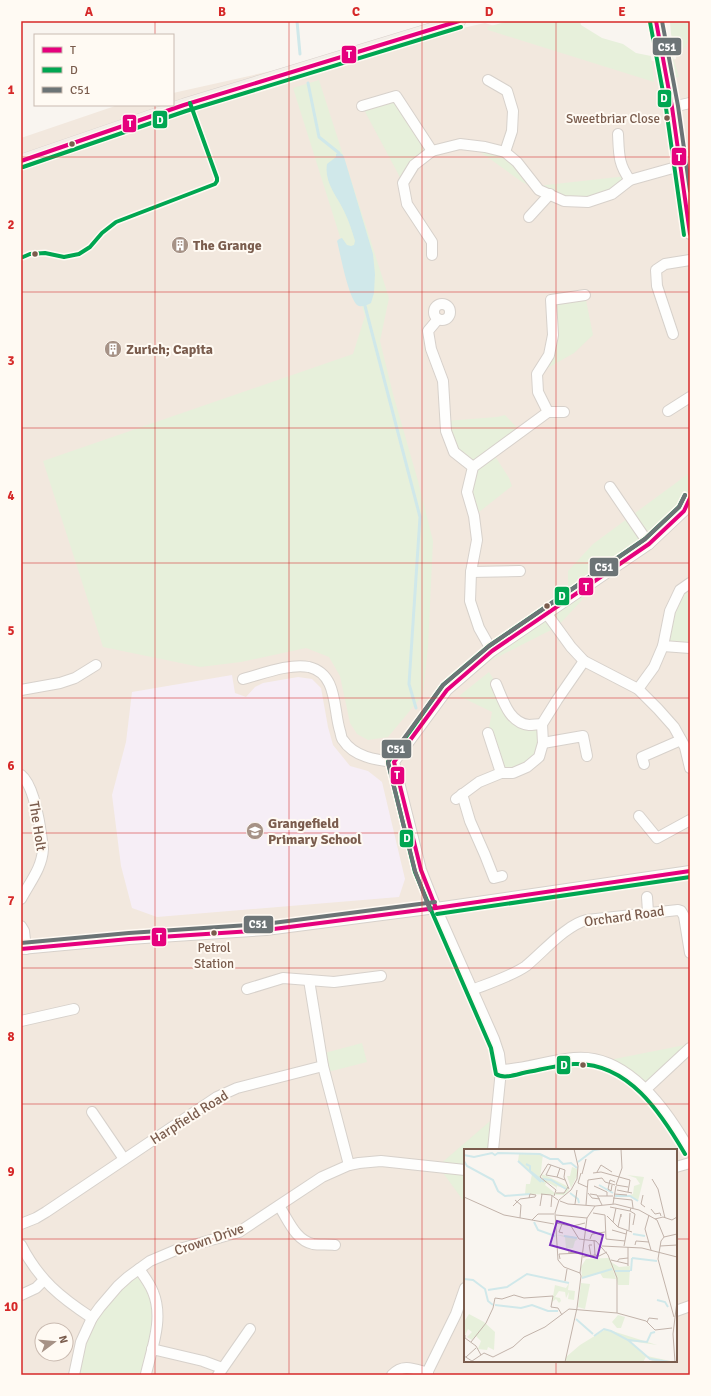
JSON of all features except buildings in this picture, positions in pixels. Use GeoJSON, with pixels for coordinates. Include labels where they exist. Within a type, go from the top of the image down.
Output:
{"type":"FeatureCollection","features":[{"type":"Feature","properties":{"kind":"main road"},"geometry":{"type":"LineString","coordinates":[[21,161],[184,105],[459,21]]}},
{"type":"Feature","properties":{"kind":"street"},"geometry":{"type":"LineString","coordinates":[[656,21],[672,107],[690,234]]}},
{"type":"Feature","properties":{"kind":"street"},"geometry":{"type":"LineString","coordinates":[[488,80],[507,91],[513,111],[512,131],[505,152]]}},
{"type":"Feature","properties":{"kind":"street"},"geometry":{"type":"LineString","coordinates":[[362,106],[396,96],[432,151]]}},
{"type":"Feature","properties":{"kind":"street"},"geometry":{"type":"LineString","coordinates":[[672,107],[690,103]]}},
{"type":"Feature","properties":{"kind":"street"},"geometry":{"type":"LineString","coordinates":[[618,134],[619,158],[623,171],[630,180]]}},
{"type":"Feature","properties":{"kind":"street"},"geometry":{"type":"LineString","coordinates":[[432,255],[432,242],[407,204],[403,183],[414,165],[432,151],[460,144],[486,147],[505,152],[517,162],[540,190],[564,201],[588,202],[612,194],[630,180],[680,166]]}},
{"type":"Feature","properties":{"kind":"street"},"geometry":{"type":"LineString","coordinates":[[529,217],[550,194]]}},
{"type":"Feature","properties":{"kind":"street"},"geometry":{"type":"LineString","coordinates":[[674,334],[657,286],[656,270],[665,264],[690,260]]}},
{"type":"Feature","properties":{"kind":"street"},"geometry":{"type":"LineString","coordinates":[[548,412],[538,392],[537,374],[549,355],[553,335],[551,300],[585,295]]}},
{"type":"Feature","properties":{"kind":"street"},"geometry":{"type":"LineString","coordinates":[[438,319],[428,331],[431,349],[443,381],[446,431],[454,452],[473,467]]}},
{"type":"Feature","properties":{"kind":"street"},"geometry":{"type":"LineString","coordinates":[[668,410],[690,397]]}},
{"type":"Feature","properties":{"kind":"street"},"geometry":{"type":"LineString","coordinates":[[492,651],[479,628],[470,601],[472,572],[478,540],[474,516],[467,492],[473,467],[548,412],[564,412]]}},
{"type":"Feature","properties":{"kind":"street"},"geometry":{"type":"LineString","coordinates":[[610,487],[649,544]]}},
{"type":"Feature","properties":{"kind":"street"},"geometry":{"type":"LineString","coordinates":[[394,762],[447,690],[492,651],[649,544],[684,511],[690,498]]}},
{"type":"Feature","properties":{"kind":"street"},"geometry":{"type":"LineString","coordinates":[[472,572],[520,571]]}},
{"type":"Feature","properties":{"kind":"street"},"geometry":{"type":"LineString","coordinates":[[638,689],[654,667],[663,646],[670,612],[680,590],[690,583]]}},
{"type":"Feature","properties":{"kind":"street"},"geometry":{"type":"LineString","coordinates":[[548,614],[571,647],[584,661],[638,689],[674,726],[685,747],[690,767]]}},
{"type":"Feature","properties":{"kind":"street"},"geometry":{"type":"LineString","coordinates":[[663,646],[690,648]]}},
{"type":"Feature","properties":{"kind":"street"},"geometry":{"type":"LineString","coordinates":[[502,876],[494,878],[486,855],[459,796],[479,782],[501,773],[513,773],[527,767],[539,757],[544,744],[542,724],[584,661]]}},
{"type":"Feature","properties":{"kind":"street"},"geometry":{"type":"LineString","coordinates":[[21,690],[60,683],[75,678],[96,665]]}},
{"type":"Feature","properties":{"kind":"street"},"geometry":{"type":"LineString","coordinates":[[243,679],[296,666],[308,667],[319,671],[326,678],[332,688],[342,740],[354,751],[369,758],[394,762]]}},
{"type":"Feature","properties":{"kind":"street"},"geometry":{"type":"LineString","coordinates":[[496,684],[510,714],[518,721],[529,725],[542,724]]}},
{"type":"Feature","properties":{"kind":"street"},"geometry":{"type":"LineString","coordinates":[[488,733],[501,773]]}},
{"type":"Feature","properties":{"kind":"street"},"geometry":{"type":"LineString","coordinates":[[544,744],[583,736],[587,756]]}},
{"type":"Feature","properties":{"kind":"street"},"geometry":{"type":"LineString","coordinates":[[644,764],[642,757],[681,740]]}},
{"type":"Feature","properties":{"kind":"street"},"geometry":{"type":"LineString","coordinates":[[394,762],[421,870],[436,908],[497,1046],[501,1070],[493,1149]]}},
{"type":"Feature","properties":{"kind":"street","name":"The Holt"},"geometry":{"type":"LineString","coordinates":[[21,775],[25,778],[31,789],[43,848],[43,856],[39,868],[21,899]]}},
{"type":"Feature","properties":{"kind":"street"},"geometry":{"type":"LineString","coordinates":[[638,816],[657,838],[690,820]]}},
{"type":"Feature","properties":{"kind":"street"},"geometry":{"type":"LineString","coordinates":[[21,926],[24,931],[24,949],[129,939],[266,930],[436,908],[690,871]]}},
{"type":"Feature","properties":{"kind":"street"},"geometry":{"type":"LineString","coordinates":[[647,897],[648,912]]}},
{"type":"Feature","properties":{"kind":"street","name":"Orchard Road"},"geometry":{"type":"LineString","coordinates":[[472,990],[525,967],[581,921],[675,909],[681,911],[684,916],[690,953]]}},
{"type":"Feature","properties":{"kind":"street"},"geometry":{"type":"LineString","coordinates":[[247,989],[283,978],[334,982],[381,976]]}},
{"type":"Feature","properties":{"kind":"street"},"geometry":{"type":"LineString","coordinates":[[309,980],[323,1066],[349,1165]]}},
{"type":"Feature","properties":{"kind":"street"},"geometry":{"type":"LineString","coordinates":[[21,1021],[74,1009]]}},
{"type":"Feature","properties":{"kind":"street"},"geometry":{"type":"LineString","coordinates":[[646,1089],[690,1048]]}},
{"type":"Feature","properties":{"kind":"street"},"geometry":{"type":"LineString","coordinates":[[501,1070],[515,1070],[574,1058],[604,1061],[620,1070],[646,1089],[681,1134],[690,1151]]}},
{"type":"Feature","properties":{"kind":"street","name":"Harpfield Road"},"geometry":{"type":"LineString","coordinates":[[21,1224],[46,1212],[208,1102],[226,1092],[243,1086],[323,1066]]}},
{"type":"Feature","properties":{"kind":"street"},"geometry":{"type":"LineString","coordinates":[[92,1112],[124,1159]]}},
{"type":"Feature","properties":{"kind":"street","name":"Crown Drive"},"geometry":{"type":"LineString","coordinates":[[74,1375],[81,1342],[92,1318],[118,1286],[139,1269],[163,1255],[239,1232],[322,1177],[349,1165],[380,1161],[464,1170]]}},
{"type":"Feature","properties":{"kind":"street"},"geometry":{"type":"LineString","coordinates":[[677,1167],[690,1163]]}},
{"type":"Feature","properties":{"kind":"street"},"geometry":{"type":"LineString","coordinates":[[279,1206],[293,1229],[300,1237],[312,1244],[335,1244]]}},
{"type":"Feature","properties":{"kind":"street"},"geometry":{"type":"LineString","coordinates":[[21,1245],[30,1262],[44,1280],[66,1300],[92,1318]]}},
{"type":"Feature","properties":{"kind":"street"},"geometry":{"type":"LineString","coordinates":[[139,1269],[150,1285],[155,1296],[157,1306],[157,1322],[146,1374]]}},
{"type":"Feature","properties":{"kind":"street"},"geometry":{"type":"LineString","coordinates":[[21,1295],[36,1288],[44,1280]]}},
{"type":"Feature","properties":{"kind":"street"},"geometry":{"type":"LineString","coordinates":[[392,1375],[397,1370],[409,1368],[427,1374],[456,1314],[464,1291]]}},
{"type":"Feature","properties":{"kind":"street"},"geometry":{"type":"LineString","coordinates":[[677,1311],[690,1306]]}},
{"type":"Feature","properties":{"kind":"street"},"geometry":{"type":"LineString","coordinates":[[152,1349],[203,1361],[220,1371],[250,1329]]}},
{"type":"Feature","properties":{"kind":"shaded area"},"geometry":{"type":"Polygon","coordinates":[[[677,21],[690,21],[690,1375],[21,1375],[21,138],[115,106],[174,106],[174,93],[485,23],[538,40],[659,62],[676,59],[677,21]]]}},
{"type":"Feature","properties":{"kind":"shaded area","name":"Grangefield Primary School"},"geometry":{"type":"Polygon","coordinates":[[[232,675],[235,693],[246,697],[255,687],[263,683],[298,677],[312,679],[321,688],[333,745],[350,766],[368,771],[382,782],[405,879],[399,897],[157,917],[132,908],[121,866],[112,795],[126,742],[132,692],[232,675]]]}},
{"type":"Feature","properties":{"kind":"green space"},"geometry":{"type":"Polygon","coordinates":[[[509,21],[580,21],[581,25],[602,38],[623,44],[636,53],[651,56],[654,82],[488,30],[487,27],[509,21]]]}},
{"type":"Feature","properties":{"kind":"green space"},"geometry":{"type":"Polygon","coordinates":[[[670,21],[690,21],[690,40],[677,58],[671,34],[670,21]]]}},
{"type":"Feature","properties":{"kind":"green space"},"geometry":{"type":"Polygon","coordinates":[[[666,41],[668,41],[679,77],[672,78],[666,41]]]}},
{"type":"Feature","properties":{"kind":"green space"},"geometry":{"type":"Polygon","coordinates":[[[319,80],[389,298],[380,341],[433,541],[428,646],[423,695],[388,737],[368,740],[357,734],[350,723],[340,676],[329,657],[306,648],[241,662],[200,667],[103,647],[43,461],[353,354],[365,316],[293,88],[319,80]]]}},
{"type":"Feature","properties":{"kind":"green space"},"geometry":{"type":"Polygon","coordinates":[[[396,96],[432,151],[403,183],[362,106],[396,96]]]}},
{"type":"Feature","properties":{"kind":"green space"},"geometry":{"type":"Polygon","coordinates":[[[472,146],[505,152],[537,186],[627,176],[630,180],[588,202],[539,190],[522,182],[472,146]]]}},
{"type":"Feature","properties":{"kind":"green space"},"geometry":{"type":"Polygon","coordinates":[[[585,295],[593,335],[574,353],[537,374],[549,355],[551,300],[585,295]]]}},
{"type":"Feature","properties":{"kind":"green space"},"geometry":{"type":"Polygon","coordinates":[[[505,415],[521,432],[493,453],[509,478],[512,486],[474,516],[467,492],[473,467],[454,452],[445,421],[505,415]]]}},
{"type":"Feature","properties":{"kind":"green space"},"geometry":{"type":"Polygon","coordinates":[[[690,463],[690,498],[684,511],[608,572],[557,627],[470,671],[568,600],[568,571],[593,544],[688,474],[690,463]]]}},
{"type":"Feature","properties":{"kind":"green space"},"geometry":{"type":"Polygon","coordinates":[[[690,583],[690,648],[663,646],[670,611],[690,583]]]}},
{"type":"Feature","properties":{"kind":"green space"},"geometry":{"type":"Polygon","coordinates":[[[489,672],[519,721],[542,724],[539,757],[501,773],[488,733],[492,712],[459,696],[489,672]]]}},
{"type":"Feature","properties":{"kind":"green space"},"geometry":{"type":"Polygon","coordinates":[[[362,1043],[367,1062],[324,1073],[321,1054],[362,1043]]]}},
{"type":"Feature","properties":{"kind":"green space"},"geometry":{"type":"Polygon","coordinates":[[[690,1044],[646,1089],[604,1061],[690,1044]]]}},
{"type":"Feature","properties":{"kind":"green space"},"geometry":{"type":"Polygon","coordinates":[[[496,1116],[492,1149],[464,1149],[464,1202],[438,1166],[496,1116]]]}},
{"type":"Feature","properties":{"kind":"green space"},"geometry":{"type":"Polygon","coordinates":[[[139,1269],[156,1300],[145,1375],[74,1375],[86,1330],[139,1269]]]}},
{"type":"Feature","properties":{"kind":"water"},"geometry":{"type":"Polygon","coordinates":[[[339,153],[344,157],[373,254],[375,274],[374,293],[371,303],[364,306],[359,306],[355,303],[348,287],[337,241],[342,238],[347,245],[351,246],[354,245],[355,241],[346,215],[327,177],[327,164],[336,157],[336,154],[339,153]]]}},
{"type":"Feature","properties":{"kind":"waterway"},"geometry":{"type":"LineString","coordinates":[[297,21],[300,54]]}},
{"type":"Feature","properties":{"kind":"waterway"},"geometry":{"type":"LineString","coordinates":[[308,83],[319,137],[339,153]]}},
{"type":"Feature","properties":{"kind":"waterway"},"geometry":{"type":"LineString","coordinates":[[365,306],[420,517],[409,684],[416,708]]}},
{"type":"Feature","properties":{"kind":"transit line","name":"T"},"geometry":{"type":"LineString","coordinates":[[21,161],[184,105],[459,21]]}},
{"type":"Feature","properties":{"kind":"transit line","name":"T"},"geometry":{"type":"LineString","coordinates":[[656,21],[672,107],[690,234]]}},
{"type":"Feature","properties":{"kind":"transit line","name":"C51"},"geometry":{"type":"LineString","coordinates":[[662,21],[678,106],[690,191]]}},
{"type":"Feature","properties":{"kind":"transit line","name":"D"},"geometry":{"type":"LineString","coordinates":[[650,22],[666,108],[684,235]]}},
{"type":"Feature","properties":{"kind":"transit line","name":"D"},"geometry":{"type":"LineString","coordinates":[[23,167],[186,111],[461,27]]}},
{"type":"Feature","properties":{"kind":"transit line","name":"D"},"geometry":{"type":"LineString","coordinates":[[23,257],[30,254],[45,253],[64,257],[79,254],[90,247],[102,233],[116,222],[215,184],[217,178],[190,103]]}},
{"type":"Feature","properties":{"kind":"transit line","name":"D"},"geometry":{"type":"LineString","coordinates":[[685,495],[679,507],[645,539],[489,646],[443,685],[388,762],[415,872],[491,1048],[496,1074],[509,1076],[555,1066],[574,1064],[593,1066],[611,1071],[627,1081],[654,1107],[676,1138],[685,1154]]}},
{"type":"Feature","properties":{"kind":"transit line","name":"C51"},"geometry":{"type":"LineString","coordinates":[[430,910],[415,871],[388,763],[389,759],[443,685],[489,646],[645,539],[679,507],[685,495]]}},
{"type":"Feature","properties":{"kind":"transit line","name":"T"},"geometry":{"type":"LineString","coordinates":[[436,908],[421,870],[394,762],[447,690],[492,651],[649,544],[684,511],[690,498]]}},
{"type":"Feature","properties":{"kind":"transit line","name":"T"},"geometry":{"type":"LineString","coordinates":[[21,949],[129,939],[266,930],[436,908],[690,871]]}},
{"type":"Feature","properties":{"kind":"transit line","name":"D"},"geometry":{"type":"LineString","coordinates":[[437,914],[690,877]]}},
{"type":"Feature","properties":{"kind":"transit line","name":"C51"},"geometry":{"type":"LineString","coordinates":[[21,943],[129,933],[265,924],[435,902]]}},
{"type":"Feature","properties":{"kind":"place","name":"Sweetbriar Close"},"geometry":{"type":"Point","coordinates":[667,118]}},
{"type":"Feature","properties":{"kind":"place","name":"The Grange"},"geometry":{"type":"Point","coordinates":[180,245]}},
{"type":"Feature","properties":{"kind":"place","name":"Zurich; Capita"},"geometry":{"type":"Point","coordinates":[113,349]}},
{"type":"Feature","properties":{"kind":"place","name":"Grangefield Primary School"},"geometry":{"type":"Point","coordinates":[255,831]}},
{"type":"Feature","properties":{"kind":"place","name":"Petrol Station"},"geometry":{"type":"Point","coordinates":[214,933]}}]}
